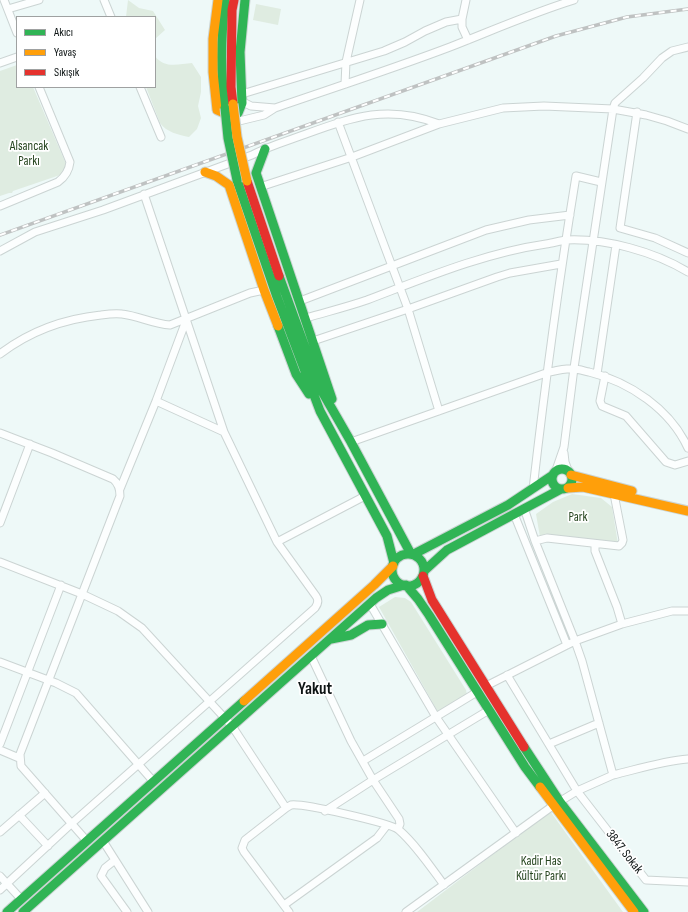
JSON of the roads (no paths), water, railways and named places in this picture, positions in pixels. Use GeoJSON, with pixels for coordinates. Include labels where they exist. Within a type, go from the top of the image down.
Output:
{"type":"FeatureCollection","features":[{"type":"Feature","properties":{"kind":"street"},"geometry":{"type":"LineString","coordinates":[[4,0],[16,30]]}},
{"type":"Feature","properties":{"kind":"street"},"geometry":{"type":"LineString","coordinates":[[8,10],[39,0]]}},
{"type":"Feature","properties":{"kind":"street"},"geometry":{"type":"LineString","coordinates":[[104,0],[111,16]]}},
{"type":"Feature","properties":{"kind":"street"},"geometry":{"type":"LineString","coordinates":[[218,0],[213,39],[212,72],[236,138],[247,181],[320,388],[412,554],[422,561],[432,600],[534,763],[557,803],[634,912]]}},
{"type":"Feature","properties":{"kind":"street"},"geometry":{"type":"LineString","coordinates":[[225,0],[223,16],[222,89],[233,183],[320,411]]}},
{"type":"Feature","properties":{"kind":"street"},"geometry":{"type":"LineString","coordinates":[[234,0],[232,17],[231,87],[223,114],[228,115],[238,113],[242,108],[240,39],[245,0]]}},
{"type":"Feature","properties":{"kind":"street"},"geometry":{"type":"LineString","coordinates":[[345,84],[346,62],[360,0]]}},
{"type":"Feature","properties":{"kind":"street"},"geometry":{"type":"LineString","coordinates":[[466,0],[462,27],[468,40]]}},
{"type":"Feature","properties":{"kind":"street"},"geometry":{"type":"LineString","coordinates":[[225,107],[224,122],[232,123],[264,115],[275,108],[397,66],[468,40],[539,11],[574,0]]}},
{"type":"Feature","properties":{"kind":"street"},"geometry":{"type":"LineString","coordinates":[[242,98],[394,47],[446,22],[462,19]]}},
{"type":"Feature","properties":{"kind":"street"},"geometry":{"type":"LineString","coordinates":[[23,912],[383,593],[405,585],[416,584],[434,561],[448,550],[524,508],[565,488],[572,482],[565,459],[564,447],[592,241],[612,109],[615,103],[662,58],[672,51],[688,47]]}},
{"type":"Feature","properties":{"kind":"street"},"geometry":{"type":"LineString","coordinates":[[0,63],[16,57]]}},
{"type":"Feature","properties":{"kind":"street"},"geometry":{"type":"LineString","coordinates":[[0,206],[58,182],[68,171],[70,162],[39,88]]}},
{"type":"Feature","properties":{"kind":"street"},"geometry":{"type":"LineString","coordinates":[[140,88],[161,137]]}},
{"type":"Feature","properties":{"kind":"street"},"geometry":{"type":"LineString","coordinates":[[242,98],[251,106],[275,108]]}},
{"type":"Feature","properties":{"kind":"street"},"geometry":{"type":"LineString","coordinates":[[260,187],[352,157],[438,124],[491,110],[515,106],[612,109],[637,112],[688,129]]}},
{"type":"Feature","properties":{"kind":"street"},"geometry":{"type":"LineString","coordinates":[[637,112],[620,228],[655,238],[688,253]]}},
{"type":"Feature","properties":{"kind":"street"},"geometry":{"type":"LineString","coordinates":[[0,251],[35,232],[102,210],[338,122],[366,115],[389,114],[404,115],[438,124]]}},
{"type":"Feature","properties":{"kind":"street"},"geometry":{"type":"LineString","coordinates":[[338,122],[408,309],[439,411]]}},
{"type":"Feature","properties":{"kind":"street"},"geometry":{"type":"LineString","coordinates":[[265,148],[256,173],[306,318],[339,420]]}},
{"type":"Feature","properties":{"kind":"street"},"geometry":{"type":"LineString","coordinates":[[256,173],[239,169],[232,175],[264,290],[296,374],[335,436],[388,539],[394,577],[397,581],[405,585],[418,599],[525,767],[557,803],[644,912]]}},
{"type":"Feature","properties":{"kind":"street"},"geometry":{"type":"LineString","coordinates":[[205,172],[233,183]]}},
{"type":"Feature","properties":{"kind":"street"},"geometry":{"type":"LineString","coordinates":[[533,490],[546,372],[576,176],[601,182]]}},
{"type":"Feature","properties":{"kind":"street"},"geometry":{"type":"LineString","coordinates":[[0,890],[71,824],[317,604],[318,600],[277,542],[224,432],[187,318],[144,194]]}},
{"type":"Feature","properties":{"kind":"street"},"geometry":{"type":"LineString","coordinates":[[300,301],[486,230],[529,220],[570,215]]}},
{"type":"Feature","properties":{"kind":"street"},"geometry":{"type":"LineString","coordinates":[[306,318],[365,301],[497,253],[566,240],[592,241],[649,253],[688,272]]}},
{"type":"Feature","properties":{"kind":"street"},"geometry":{"type":"LineString","coordinates":[[597,374],[616,245]]}},
{"type":"Feature","properties":{"kind":"street"},"geometry":{"type":"LineString","coordinates":[[313,341],[497,277],[510,273],[562,264]]}},
{"type":"Feature","properties":{"kind":"street"},"geometry":{"type":"LineString","coordinates":[[0,354],[19,340],[40,329],[63,321],[108,314],[121,314],[156,324],[170,325],[250,293],[264,290]]}},
{"type":"Feature","properties":{"kind":"street"},"geometry":{"type":"LineString","coordinates":[[86,840],[21,766],[20,751],[120,496],[120,489],[156,401],[187,318]]}},
{"type":"Feature","properties":{"kind":"street"},"geometry":{"type":"LineString","coordinates":[[351,442],[546,372],[574,368],[605,376],[628,387],[655,406],[674,425],[688,448]]}},
{"type":"Feature","properties":{"kind":"street"},"geometry":{"type":"LineString","coordinates":[[605,376],[600,401],[602,406],[626,416],[666,462],[675,465],[688,461]]}},
{"type":"Feature","properties":{"kind":"street"},"geometry":{"type":"LineString","coordinates":[[156,401],[224,432]]}},
{"type":"Feature","properties":{"kind":"street"},"geometry":{"type":"LineString","coordinates":[[0,433],[113,479],[120,489]]}},
{"type":"Feature","properties":{"kind":"street"},"geometry":{"type":"LineString","coordinates":[[0,523],[30,444]]}},
{"type":"Feature","properties":{"kind":"street"},"geometry":{"type":"LineString","coordinates":[[564,447],[554,474],[553,482],[558,488],[578,487],[688,511]]}},
{"type":"Feature","properties":{"kind":"street"},"geometry":{"type":"LineString","coordinates":[[7,912],[86,840],[374,585],[398,557],[403,554],[412,554],[508,505],[533,490],[558,471],[564,470],[570,474],[590,481],[688,504]]}},
{"type":"Feature","properties":{"kind":"street"},"geometry":{"type":"LineString","coordinates":[[535,541],[547,538],[616,547],[622,543],[623,540],[614,494]]}},
{"type":"Feature","properties":{"kind":"street"},"geometry":{"type":"LineString","coordinates":[[277,542],[365,496]]}},
{"type":"Feature","properties":{"kind":"street"},"geometry":{"type":"LineString","coordinates":[[524,508],[535,541],[575,641],[613,775]]}},
{"type":"Feature","properties":{"kind":"street"},"geometry":{"type":"LineString","coordinates":[[514,514],[567,645]]}},
{"type":"Feature","properties":{"kind":"street"},"geometry":{"type":"LineString","coordinates":[[595,544],[595,551],[617,607],[622,624]]}},
{"type":"Feature","properties":{"kind":"street"},"geometry":{"type":"LineString","coordinates":[[0,562],[82,594],[118,611],[142,628],[232,726],[286,808]]}},
{"type":"Feature","properties":{"kind":"street"},"geometry":{"type":"LineString","coordinates":[[0,744],[61,585]]}},
{"type":"Feature","properties":{"kind":"street"},"geometry":{"type":"LineString","coordinates":[[370,604],[436,717],[516,833]]}},
{"type":"Feature","properties":{"kind":"street"},"geometry":{"type":"LineString","coordinates":[[486,686],[575,641],[622,624],[672,611],[688,611]]}},
{"type":"Feature","properties":{"kind":"street"},"geometry":{"type":"LineString","coordinates":[[329,640],[351,634],[368,625],[382,624]]}},
{"type":"Feature","properties":{"kind":"street"},"geometry":{"type":"LineString","coordinates":[[311,656],[351,741],[373,780],[399,819],[400,824],[398,829]]}},
{"type":"Feature","properties":{"kind":"street"},"geometry":{"type":"LineString","coordinates":[[0,662],[63,686],[76,693],[153,781]]}},
{"type":"Feature","properties":{"kind":"street","name":"3847. Sokak"},"geometry":{"type":"LineString","coordinates":[[507,675],[577,791],[646,880],[688,882]]}},
{"type":"Feature","properties":{"kind":"street"},"geometry":{"type":"LineString","coordinates":[[363,761],[477,692]]}},
{"type":"Feature","properties":{"kind":"street"},"geometry":{"type":"LineString","coordinates":[[325,811],[373,780],[489,710]]}},
{"type":"Feature","properties":{"kind":"street"},"geometry":{"type":"LineString","coordinates":[[548,744],[599,723]]}},
{"type":"Feature","properties":{"kind":"street"},"geometry":{"type":"LineString","coordinates":[[0,750],[20,758]]}},
{"type":"Feature","properties":{"kind":"street"},"geometry":{"type":"LineString","coordinates":[[406,912],[557,803],[577,791],[613,775],[677,760],[688,759]]}},
{"type":"Feature","properties":{"kind":"street"},"geometry":{"type":"LineString","coordinates":[[0,832],[45,793]]}},
{"type":"Feature","properties":{"kind":"street"},"geometry":{"type":"LineString","coordinates":[[289,912],[244,852],[242,846],[244,840],[291,805],[368,819],[387,824],[398,829],[444,885]]}},
{"type":"Feature","properties":{"kind":"street"},"geometry":{"type":"LineString","coordinates":[[19,815],[48,846]]}},
{"type":"Feature","properties":{"kind":"street"},"geometry":{"type":"LineString","coordinates":[[284,904],[377,838],[387,824]]}},
{"type":"Feature","properties":{"kind":"street"},"geometry":{"type":"LineString","coordinates":[[103,841],[147,912]]}},
{"type":"Feature","properties":{"kind":"street"},"geometry":{"type":"LineString","coordinates":[[115,860],[105,868],[101,876],[127,912]]}},
{"type":"Feature","properties":{"kind":"street"},"geometry":{"type":"LineString","coordinates":[[0,876],[21,899]]}},
{"type":"Feature","properties":{"kind":"railway"},"geometry":{"type":"LineString","coordinates":[[0,235],[556,36],[627,17],[688,9]]}},
{"type":"Feature","properties":{"kind":"district","name":"Yakut"},"geometry":{"type":"Point","coordinates":[315,690]}},
{"type":"Feature","properties":{"kind":"park label","name":"Alsancak Parkı"},"geometry":{"type":"Point","coordinates":[29,154]}},
{"type":"Feature","properties":{"kind":"park label","name":"Park"},"geometry":{"type":"Point","coordinates":[578,518]}},
{"type":"Feature","properties":{"kind":"park label","name":"Kadir Has Kültür Parkı"},"geometry":{"type":"Point","coordinates":[541,870]}}]}
